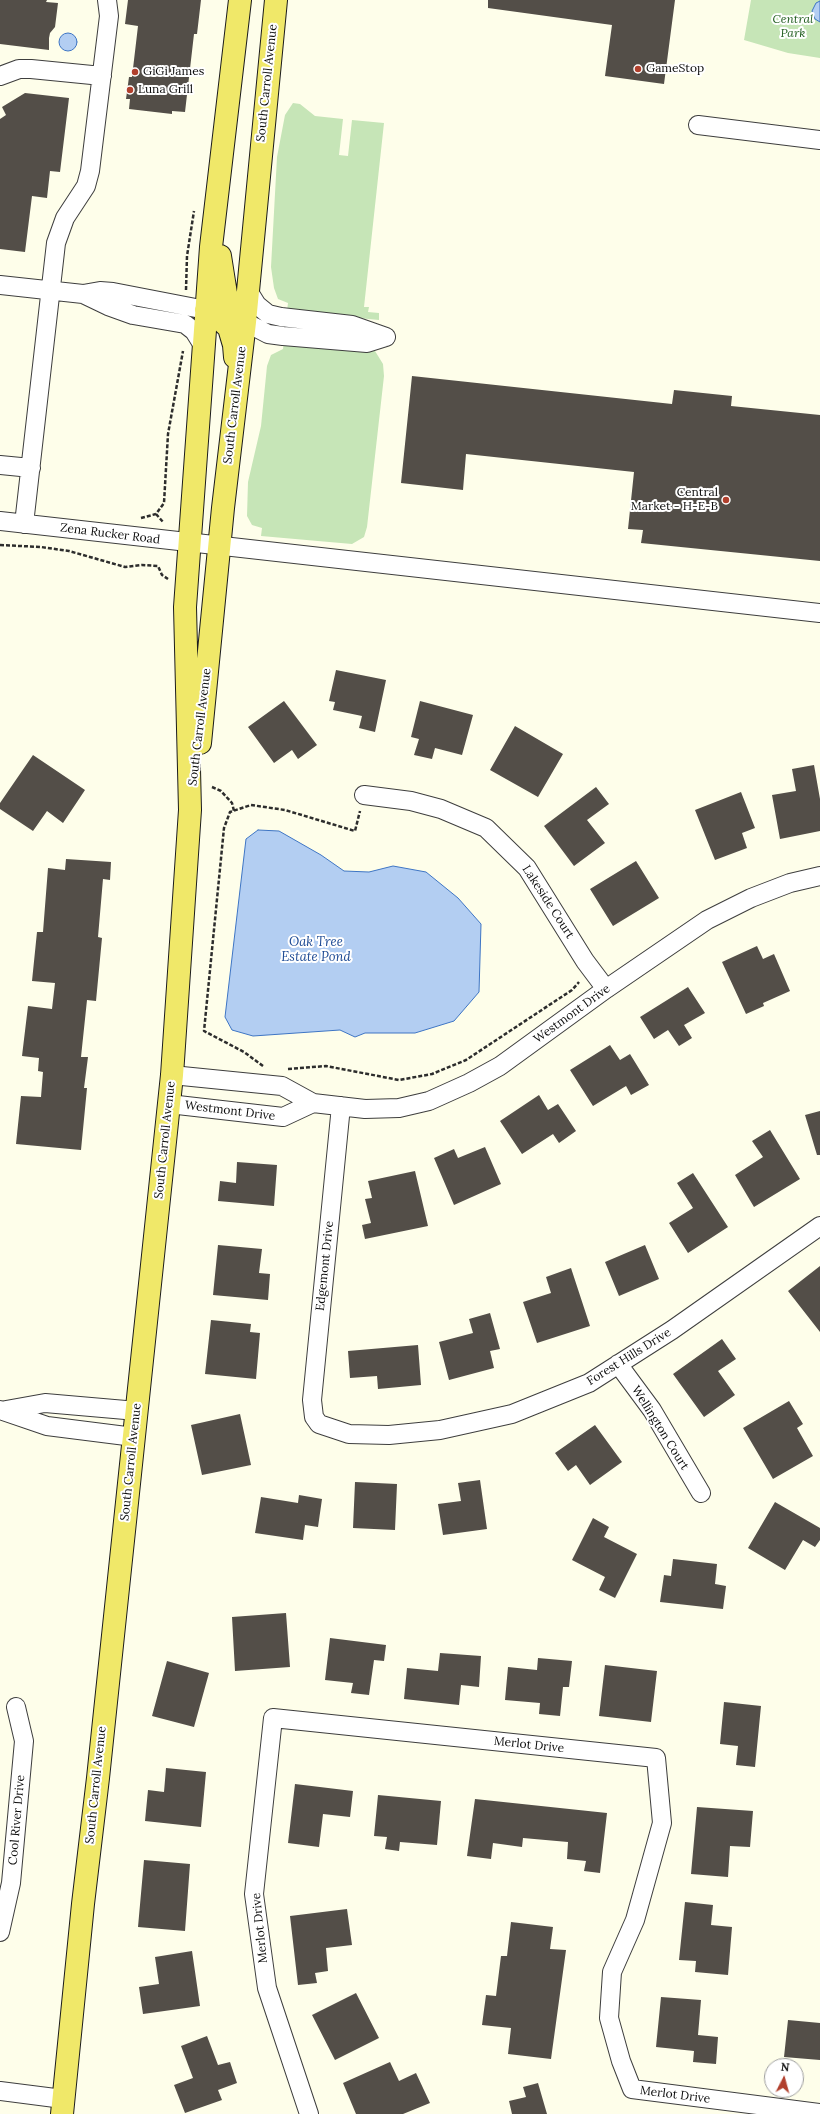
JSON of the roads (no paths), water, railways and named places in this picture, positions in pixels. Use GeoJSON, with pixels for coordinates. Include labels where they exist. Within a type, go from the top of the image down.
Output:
{"type":"FeatureCollection","features":[{"type":"Feature","properties":{"kind":"main road","name":"South Carroll Avenue"},"geometry":{"type":"LineString","coordinates":[[190,810],[185,607],[206,310],[204,212],[240,0]]}},
{"type":"Feature","properties":{"kind":"main road","name":"South Carroll Avenue"},"geometry":{"type":"LineString","coordinates":[[63,2106],[82,1904],[137,1411],[172,1075],[190,810],[199,752],[219,547],[245,322],[276,0]]}},
{"type":"Feature","properties":{"kind":"main road"},"geometry":{"type":"LineString","coordinates":[[204,212],[226,294],[232,308],[245,322]]}},
{"type":"Feature","properties":{"kind":"main road"},"geometry":{"type":"LineString","coordinates":[[206,310],[215,314],[229,328],[234,345],[234,416]]}},
{"type":"Feature","properties":{"kind":"street"},"geometry":{"type":"LineString","coordinates":[[24,524],[52,291],[56,243],[65,218],[80,198],[90,171],[109,16],[107,0]]}},
{"type":"Feature","properties":{"kind":"street"},"geometry":{"type":"LineString","coordinates":[[0,76],[14,70],[31,69],[102,76]]}},
{"type":"Feature","properties":{"kind":"street"},"geometry":{"type":"LineString","coordinates":[[698,125],[820,140]]}},
{"type":"Feature","properties":{"kind":"street"},"geometry":{"type":"LineString","coordinates":[[0,285],[83,294],[100,291],[113,292],[206,310]]}},
{"type":"Feature","properties":{"kind":"street"},"geometry":{"type":"LineString","coordinates":[[245,322],[268,334],[283,336],[367,343],[386,337],[352,324],[281,317],[268,314],[257,304],[247,289]]}},
{"type":"Feature","properties":{"kind":"street"},"geometry":{"type":"LineString","coordinates":[[83,294],[108,306],[133,315],[185,324],[194,331],[204,347]]}},
{"type":"Feature","properties":{"kind":"street"},"geometry":{"type":"LineString","coordinates":[[0,464],[31,468]]}},
{"type":"Feature","properties":{"kind":"street","name":"Zena Rucker Road"},"geometry":{"type":"LineString","coordinates":[[0,521],[219,547],[820,613]]}},
{"type":"Feature","properties":{"kind":"street","name":"Lakeside Court"},"geometry":{"type":"LineString","coordinates":[[364,795],[411,801],[441,809],[486,828],[527,868],[606,989]]}},
{"type":"Feature","properties":{"kind":"street","name":"Westmont Drive"},"geometry":{"type":"LineString","coordinates":[[172,1075],[282,1086],[312,1103],[365,1109],[399,1108],[429,1101],[500,1066],[606,989],[707,920],[751,898],[790,883],[820,876]]}},
{"type":"Feature","properties":{"kind":"street","name":"Westmont Drive"},"geometry":{"type":"LineString","coordinates":[[169,1104],[283,1117],[312,1103]]}},
{"type":"Feature","properties":{"kind":"street","name":"Edgemont Drive"},"geometry":{"type":"LineString","coordinates":[[319,1424],[314,1417],[312,1400],[341,1106]]}},
{"type":"Feature","properties":{"kind":"street","name":"Forest Hills Drive"},"geometry":{"type":"LineString","coordinates":[[319,1424],[349,1434],[389,1435],[440,1430],[512,1414],[589,1383],[672,1330],[820,1226]]}},
{"type":"Feature","properties":{"kind":"street","name":"Wellington Court"},"geometry":{"type":"LineString","coordinates":[[618,1364],[652,1410],[701,1493]]}},
{"type":"Feature","properties":{"kind":"street"},"geometry":{"type":"LineString","coordinates":[[3,1410],[45,1403],[137,1411]]}},
{"type":"Feature","properties":{"kind":"street"},"geometry":{"type":"LineString","coordinates":[[3,1410],[48,1426],[134,1437]]}},
{"type":"Feature","properties":{"kind":"street","name":"Cool River Drive"},"geometry":{"type":"LineString","coordinates":[[0,1932],[11,1883],[24,1741],[16,1707]]}},
{"type":"Feature","properties":{"kind":"street","name":"Merlot Drive"},"geometry":{"type":"LineString","coordinates":[[309,2114],[267,1988],[254,1894],[273,1718],[656,1758],[662,1823],[636,1920],[612,1972],[609,2018],[621,2062],[632,2089],[820,2113]]}},
{"type":"Feature","properties":{"kind":"street"},"geometry":{"type":"LineString","coordinates":[[0,2091],[63,2106]]}},
{"type":"Feature","properties":{"kind":"water"},"geometry":{"type":"Polygon","coordinates":[[[820,1],[820,22],[815,19],[812,11],[816,3],[820,1]]]}},
{"type":"Feature","properties":{"kind":"water"},"geometry":{"type":"Polygon","coordinates":[[[64,33],[72,33],[77,38],[75,49],[72,51],[64,51],[59,46],[59,38],[64,33]]]}},
{"type":"Feature","properties":{"kind":"water","name":"Oak Tree Estate Pond"},"geometry":{"type":"Polygon","coordinates":[[[258,830],[279,831],[321,855],[344,871],[369,872],[393,866],[426,872],[458,898],[481,924],[479,992],[454,1021],[415,1033],[365,1033],[355,1037],[340,1030],[253,1036],[232,1030],[225,1017],[246,839],[258,830]]]}},
{"type":"Feature","properties":{"kind":"place","name":"GameStop"},"geometry":{"type":"Point","coordinates":[638,69]}},
{"type":"Feature","properties":{"kind":"place","name":"GiGi James"},"geometry":{"type":"Point","coordinates":[135,72]}},
{"type":"Feature","properties":{"kind":"place","name":"Luna Grill"},"geometry":{"type":"Point","coordinates":[130,90]}},
{"type":"Feature","properties":{"kind":"place","name":"Central Market - H-E-B"},"geometry":{"type":"Point","coordinates":[726,500]}},
{"type":"Feature","properties":{"kind":"park label","name":"Central Park"},"geometry":{"type":"Point","coordinates":[793,27]}}]}
